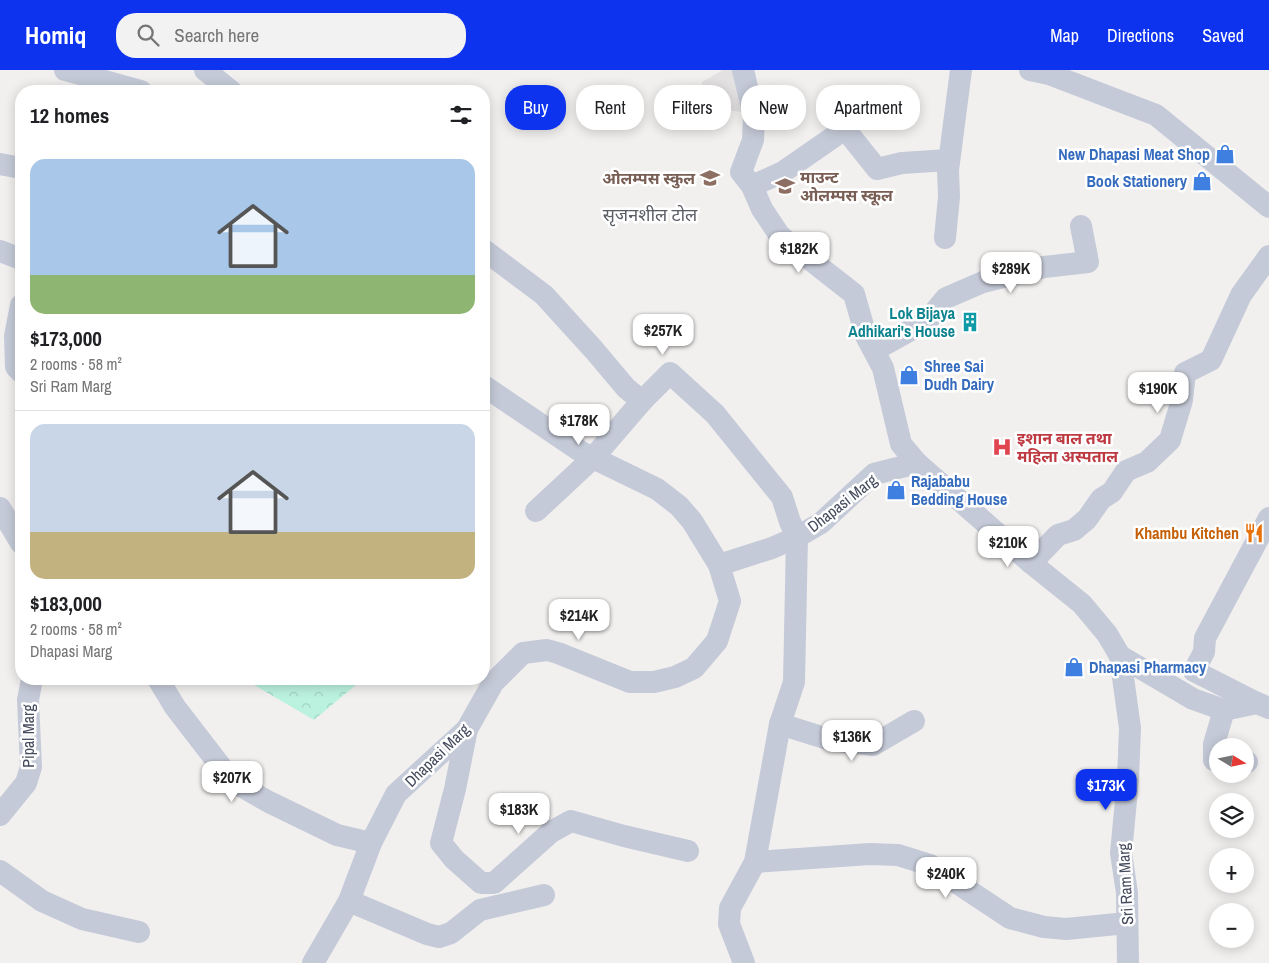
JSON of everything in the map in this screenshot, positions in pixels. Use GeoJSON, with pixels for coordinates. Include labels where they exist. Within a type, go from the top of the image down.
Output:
{"type":"FeatureCollection","features":[{"type":"Feature","properties":{"kind":"street"},"geometry":{"type":"LineString","coordinates":[[205,70],[224,85]]}},
{"type":"Feature","properties":{"kind":"street"},"geometry":{"type":"LineString","coordinates":[[743,70],[754,116],[753,140],[741,172],[752,186],[762,209],[780,236],[854,294],[866,336],[883,368],[901,444],[917,463],[1031,563],[1082,604],[1107,634],[1120,656],[1193,699],[1224,710],[1263,705]]}},
{"type":"Feature","properties":{"kind":"street"},"geometry":{"type":"LineString","coordinates":[[945,238],[949,197],[948,170],[961,70]]}},
{"type":"Feature","properties":{"kind":"street"},"geometry":{"type":"LineString","coordinates":[[73,71],[121,85]]}},
{"type":"Feature","properties":{"kind":"street"},"geometry":{"type":"LineString","coordinates":[[1043,71],[1156,115],[1269,207]]}},
{"type":"Feature","properties":{"kind":"street"},"geometry":{"type":"LineString","coordinates":[[752,186],[783,172],[846,129],[877,169],[902,163],[949,160]]}},
{"type":"Feature","properties":{"kind":"street"},"geometry":{"type":"LineString","coordinates":[[0,164],[15,167]]}},
{"type":"Feature","properties":{"kind":"street"},"geometry":{"type":"LineString","coordinates":[[875,350],[928,321],[946,298],[983,282],[1044,267],[1088,262],[1081,226]]}},
{"type":"Feature","properties":{"kind":"street"},"geometry":{"type":"LineString","coordinates":[[0,251],[15,257]]}},
{"type":"Feature","properties":{"kind":"street"},"geometry":{"type":"LineString","coordinates":[[490,254],[544,295],[626,388],[642,401]]}},
{"type":"Feature","properties":{"kind":"street"},"geometry":{"type":"LineString","coordinates":[[1031,563],[1058,535],[1074,530],[1087,519],[1100,499],[1112,492],[1126,471],[1147,462],[1170,440],[1182,400],[1185,373],[1211,360],[1241,295],[1269,256]]}},
{"type":"Feature","properties":{"kind":"street"},"geometry":{"type":"LineString","coordinates":[[536,511],[593,458],[642,401],[670,373],[715,414],[782,497],[797,537],[794,682],[780,724],[755,862],[730,908],[729,924],[744,963]]}},
{"type":"Feature","properties":{"kind":"street"},"geometry":{"type":"LineString","coordinates":[[490,390],[555,435],[593,458],[657,489],[679,506],[692,521],[719,565]]}},
{"type":"Feature","properties":{"kind":"street","name":"Dhapasi Marg"},"geometry":{"type":"LineString","coordinates":[[314,963],[349,901],[371,843],[396,794],[467,729],[493,683],[523,653],[547,650],[630,682],[654,682],[674,677],[694,668],[717,641],[730,601],[719,565],[772,548],[797,537],[821,523],[874,474],[917,463]]}},
{"type":"Feature","properties":{"kind":"street"},"geometry":{"type":"LineString","coordinates":[[0,508],[15,533]]}},
{"type":"Feature","properties":{"kind":"street"},"geometry":{"type":"LineString","coordinates":[[1263,705],[1194,672],[1204,652],[1205,638],[1269,518]]}},
{"type":"Feature","properties":{"kind":"street","name":"Sri Ram Marg"},"geometry":{"type":"LineString","coordinates":[[1120,656],[1130,728],[1128,779],[1121,853],[1127,893],[1128,963]]}},
{"type":"Feature","properties":{"kind":"street","name":"Pipal Marg"},"geometry":{"type":"LineString","coordinates":[[0,814],[26,783],[31,767],[28,700],[31,685]]}},
{"type":"Feature","properties":{"kind":"street"},"geometry":{"type":"LineString","coordinates":[[162,685],[175,707],[232,781],[277,806],[337,835],[371,843]]}},
{"type":"Feature","properties":{"kind":"street"},"geometry":{"type":"LineString","coordinates":[[1216,738],[1224,710]]}},
{"type":"Feature","properties":{"kind":"street"},"geometry":{"type":"LineString","coordinates":[[780,724],[831,740],[873,745],[914,721]]}},
{"type":"Feature","properties":{"kind":"street"},"geometry":{"type":"LineString","coordinates":[[467,729],[455,789],[440,843],[480,883],[494,883],[551,832],[571,821],[688,851]]}},
{"type":"Feature","properties":{"kind":"street"},"geometry":{"type":"LineString","coordinates":[[755,862],[870,854],[898,855],[930,865],[1010,918],[1044,927],[1066,929],[1127,923]]}},
{"type":"Feature","properties":{"kind":"street"},"geometry":{"type":"LineString","coordinates":[[0,872],[42,901],[82,919],[140,932]]}},
{"type":"Feature","properties":{"kind":"street"},"geometry":{"type":"LineString","coordinates":[[349,901],[427,934],[439,937],[451,934],[480,910],[544,895]]}},
{"type":"Feature","properties":{"kind":"shaded area"},"geometry":{"type":"Polygon","coordinates":[[[723,70],[733,70],[741,112],[731,111],[731,85],[702,85],[702,82],[723,70]]]}},
{"type":"Feature","properties":{"kind":"green space"},"geometry":{"type":"Polygon","coordinates":[[[254,685],[356,685],[314,720],[254,685]]]}},
{"type":"Feature","properties":{"kind":"place","name":"New Dhapasi Meat Shop"},"geometry":{"type":"Point","coordinates":[1225,154]}},
{"type":"Feature","properties":{"kind":"place","name":"ओलम्पस स्कुल"},"geometry":{"type":"Point","coordinates":[710,178]}},
{"type":"Feature","properties":{"kind":"place","name":"Book Stationery"},"geometry":{"type":"Point","coordinates":[1202,181]}},
{"type":"Feature","properties":{"kind":"place","name":"माउन्ट ओलम्पस स्कूल"},"geometry":{"type":"Point","coordinates":[785,186]}},
{"type":"Feature","properties":{"kind":"place","name":"Lok Bijaya Adhikari's House"},"geometry":{"type":"Point","coordinates":[970,322]}},
{"type":"Feature","properties":{"kind":"place","name":"Shree Sai Dudh Dairy"},"geometry":{"type":"Point","coordinates":[909,375]}},
{"type":"Feature","properties":{"kind":"place","name":"इशान बाल तथा महिला अस्पताल"},"geometry":{"type":"Point","coordinates":[1002,447]}},
{"type":"Feature","properties":{"kind":"place","name":"Rajababu Bedding House"},"geometry":{"type":"Point","coordinates":[896,490]}},
{"type":"Feature","properties":{"kind":"place","name":"Khambu Kitchen"},"geometry":{"type":"Point","coordinates":[1254,533]}},
{"type":"Feature","properties":{"kind":"place","name":"Dhapasi Pharmacy"},"geometry":{"type":"Point","coordinates":[1074,667]}},
{"type":"Feature","properties":{"kind":"district","name":"सृजनशील टोल"},"geometry":{"type":"Point","coordinates":[650,214]}}]}
